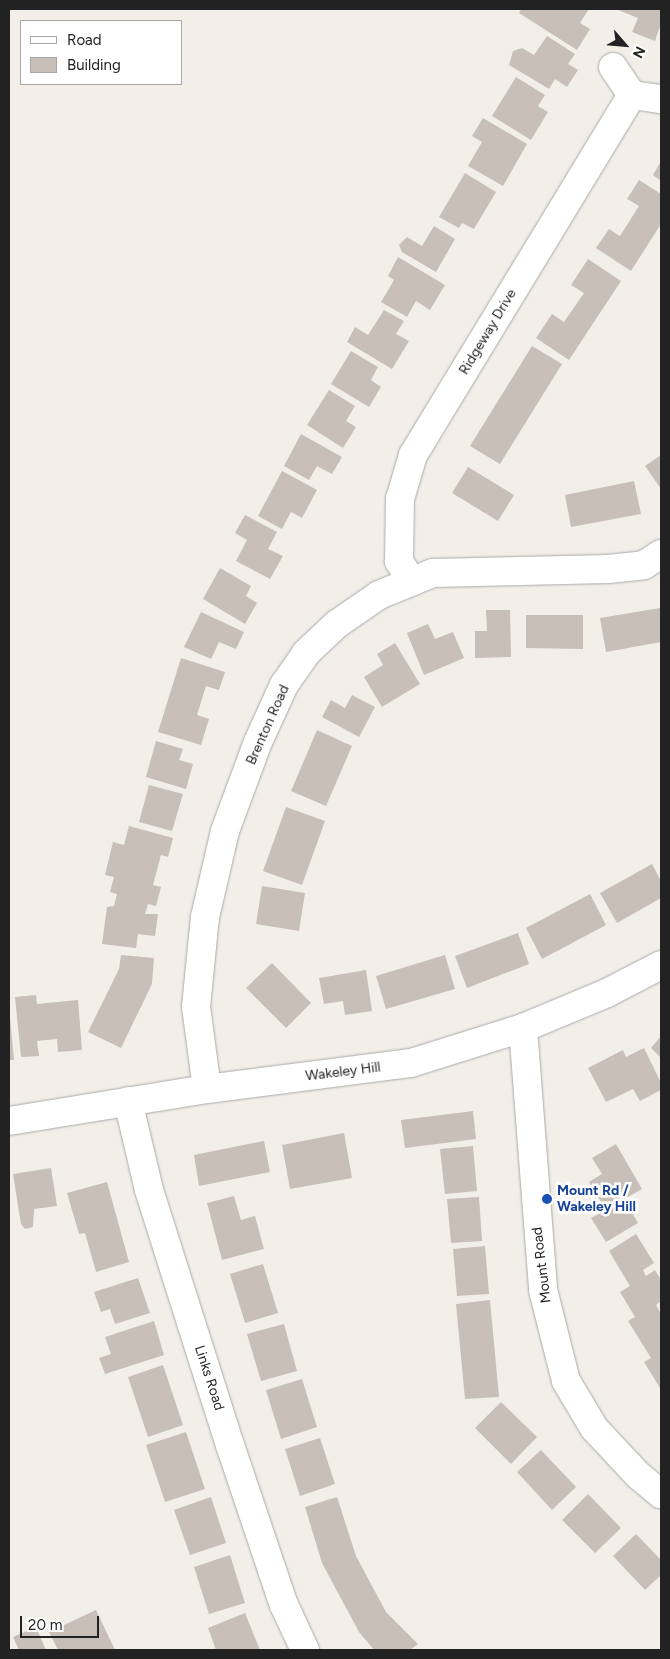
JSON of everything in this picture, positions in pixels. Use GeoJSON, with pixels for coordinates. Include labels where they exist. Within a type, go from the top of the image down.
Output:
{"type":"FeatureCollection","features":[{"type":"Feature","properties":{"kind":"street"},"geometry":{"type":"LineString","coordinates":[[613,67],[632,95],[661,99]]}},
{"type":"Feature","properties":{"kind":"street","name":"Ridgeway Drive"},"geometry":{"type":"LineString","coordinates":[[412,582],[399,561],[400,499],[413,455],[632,95]]}},
{"type":"Feature","properties":{"kind":"street","name":"Brenton Road"},"geometry":{"type":"LineString","coordinates":[[207,1089],[196,1007],[205,917],[226,831],[258,742],[284,685],[306,653],[337,624],[379,595],[448,571],[608,569],[644,565],[661,554]]}},
{"type":"Feature","properties":{"kind":"street","name":"Wakeley Hill"},"geometry":{"type":"LineString","coordinates":[[9,1121],[207,1089],[411,1063],[523,1028],[607,993],[661,964]]}},
{"type":"Feature","properties":{"kind":"street","name":"Mount Road"},"geometry":{"type":"LineString","coordinates":[[523,1028],[543,1290],[566,1381],[594,1428],[638,1475],[661,1494]]}},
{"type":"Feature","properties":{"kind":"street","name":"Links Road"},"geometry":{"type":"LineString","coordinates":[[128,1101],[149,1190],[230,1445],[284,1605],[305,1650]]}},
{"type":"Feature","properties":{"kind":"building"},"geometry":{"type":"Polygon","coordinates":[[[521,9],[589,9],[580,23],[590,29],[577,50],[519,13],[521,9]]]}},
{"type":"Feature","properties":{"kind":"building"},"geometry":{"type":"Polygon","coordinates":[[[616,9],[661,9],[661,23],[655,41],[632,32],[638,18],[616,9]]]}},
{"type":"Feature","properties":{"kind":"building"},"geometry":{"type":"Polygon","coordinates":[[[547,36],[575,54],[568,64],[578,70],[567,87],[555,79],[549,89],[509,65],[513,51],[522,48],[534,55],[547,36]]]}},
{"type":"Feature","properties":{"kind":"building"},"geometry":{"type":"Polygon","coordinates":[[[516,77],[545,95],[538,106],[548,112],[531,140],[492,116],[516,77]]]}},
{"type":"Feature","properties":{"kind":"building"},"geometry":{"type":"Polygon","coordinates":[[[483,118],[527,144],[503,186],[468,166],[482,142],[472,136],[483,118]]]}},
{"type":"Feature","properties":{"kind":"building"},"geometry":{"type":"Polygon","coordinates":[[[661,161],[661,181],[653,175],[661,161]]]}},
{"type":"Feature","properties":{"kind":"building"},"geometry":{"type":"Polygon","coordinates":[[[465,173],[496,192],[474,229],[462,223],[459,228],[439,217],[465,173]]]}},
{"type":"Feature","properties":{"kind":"building"},"geometry":{"type":"Polygon","coordinates":[[[639,180],[661,194],[661,224],[631,271],[596,248],[609,229],[620,236],[639,206],[627,199],[639,180]]]}},
{"type":"Feature","properties":{"kind":"building"},"geometry":{"type":"Polygon","coordinates":[[[434,226],[455,239],[436,272],[402,252],[399,245],[407,237],[422,246],[434,226]]]}},
{"type":"Feature","properties":{"kind":"building"},"geometry":{"type":"Polygon","coordinates":[[[398,257],[445,285],[430,310],[416,301],[407,317],[381,302],[394,280],[388,276],[398,257]]]}},
{"type":"Feature","properties":{"kind":"building"},"geometry":{"type":"Polygon","coordinates":[[[588,259],[621,281],[569,360],[536,338],[552,314],[564,322],[584,293],[571,285],[588,259]]]}},
{"type":"Feature","properties":{"kind":"building"},"geometry":{"type":"Polygon","coordinates":[[[384,310],[404,321],[396,334],[409,341],[392,369],[347,342],[355,327],[368,335],[384,310]]]}},
{"type":"Feature","properties":{"kind":"building"},"geometry":{"type":"Polygon","coordinates":[[[532,346],[562,364],[500,464],[470,446],[532,346]]]}},
{"type":"Feature","properties":{"kind":"building"},"geometry":{"type":"Polygon","coordinates":[[[351,351],[378,367],[371,380],[381,387],[369,407],[331,384],[351,351]]]}},
{"type":"Feature","properties":{"kind":"building"},"geometry":{"type":"Polygon","coordinates":[[[329,390],[355,406],[346,421],[356,427],[343,448],[307,425],[329,390]]]}},
{"type":"Feature","properties":{"kind":"building"},"geometry":{"type":"Polygon","coordinates":[[[301,434],[342,457],[332,474],[317,466],[309,480],[284,466],[301,434]]]}},
{"type":"Feature","properties":{"kind":"building"},"geometry":{"type":"Polygon","coordinates":[[[661,455],[661,489],[645,466],[661,455]]]}},
{"type":"Feature","properties":{"kind":"building"},"geometry":{"type":"Polygon","coordinates":[[[468,467],[514,495],[498,521],[452,493],[468,467]]]}},
{"type":"Feature","properties":{"kind":"building"},"geometry":{"type":"Polygon","coordinates":[[[282,471],[317,490],[302,518],[291,512],[282,529],[258,516],[282,471]]]}},
{"type":"Feature","properties":{"kind":"building"},"geometry":{"type":"Polygon","coordinates":[[[634,481],[641,514],[571,527],[565,495],[634,481]]]}},
{"type":"Feature","properties":{"kind":"building"},"geometry":{"type":"Polygon","coordinates":[[[245,515],[277,532],[268,549],[283,556],[270,579],[236,561],[247,540],[235,533],[245,515]]]}},
{"type":"Feature","properties":{"kind":"building"},"geometry":{"type":"Polygon","coordinates":[[[220,568],[251,586],[246,596],[257,603],[245,624],[203,599],[220,568]]]}},
{"type":"Feature","properties":{"kind":"building"},"geometry":{"type":"Polygon","coordinates":[[[660,608],[661,642],[606,652],[600,618],[660,608]]]}},
{"type":"Feature","properties":{"kind":"building"},"geometry":{"type":"Polygon","coordinates":[[[486,610],[510,610],[511,657],[475,658],[475,631],[487,631],[486,610]]]}},
{"type":"Feature","properties":{"kind":"building"},"geometry":{"type":"Polygon","coordinates":[[[201,612],[244,632],[236,649],[219,642],[211,659],[184,647],[201,612]]]}},
{"type":"Feature","properties":{"kind":"building"},"geometry":{"type":"Polygon","coordinates":[[[526,615],[583,615],[583,649],[526,648],[526,615]]]}},
{"type":"Feature","properties":{"kind":"building"},"geometry":{"type":"Polygon","coordinates":[[[428,624],[435,639],[453,632],[464,658],[424,675],[407,633],[428,624]]]}},
{"type":"Feature","properties":{"kind":"building"},"geometry":{"type":"Polygon","coordinates":[[[395,643],[420,684],[382,707],[364,677],[383,665],[377,654],[395,643]]]}},
{"type":"Feature","properties":{"kind":"building"},"geometry":{"type":"Polygon","coordinates":[[[181,658],[225,672],[219,690],[206,686],[197,715],[209,719],[201,745],[158,732],[181,658]]]}},
{"type":"Feature","properties":{"kind":"building"},"geometry":{"type":"Polygon","coordinates":[[[352,695],[375,707],[359,737],[322,717],[331,700],[345,708],[352,695]]]}},
{"type":"Feature","properties":{"kind":"building"},"geometry":{"type":"Polygon","coordinates":[[[317,730],[352,746],[326,806],[291,791],[317,730]]]}},
{"type":"Feature","properties":{"kind":"building"},"geometry":{"type":"Polygon","coordinates":[[[156,741],[183,749],[179,760],[193,764],[186,789],[146,777],[156,741]]]}},
{"type":"Feature","properties":{"kind":"building"},"geometry":{"type":"Polygon","coordinates":[[[149,785],[183,794],[172,831],[139,822],[149,785]]]}},
{"type":"Feature","properties":{"kind":"building"},"geometry":{"type":"Polygon","coordinates":[[[286,807],[325,821],[302,885],[263,871],[286,807]]]}},
{"type":"Feature","properties":{"kind":"building"},"geometry":{"type":"Polygon","coordinates":[[[129,826],[173,838],[168,857],[161,855],[153,885],[161,887],[156,906],[148,904],[145,914],[158,914],[155,936],[138,934],[136,948],[102,944],[107,907],[114,906],[117,894],[110,892],[114,877],[105,875],[113,842],[124,845],[129,826]]]}},
{"type":"Feature","properties":{"kind":"building"},"geometry":{"type":"Polygon","coordinates":[[[652,864],[661,881],[661,898],[617,923],[600,893],[652,864]]]}},
{"type":"Feature","properties":{"kind":"building"},"geometry":{"type":"Polygon","coordinates":[[[262,886],[305,893],[299,931],[256,924],[262,886]]]}},
{"type":"Feature","properties":{"kind":"building"},"geometry":{"type":"Polygon","coordinates":[[[590,894],[606,925],[542,959],[526,928],[590,894]]]}},
{"type":"Feature","properties":{"kind":"building"},"geometry":{"type":"Polygon","coordinates":[[[518,933],[529,964],[467,988],[455,956],[518,933]]]}},
{"type":"Feature","properties":{"kind":"building"},"geometry":{"type":"Polygon","coordinates":[[[121,955],[154,958],[152,984],[121,1048],[88,1032],[119,969],[121,955]]]}},
{"type":"Feature","properties":{"kind":"building"},"geometry":{"type":"Polygon","coordinates":[[[445,955],[455,989],[386,1009],[376,976],[445,955]]]}},
{"type":"Feature","properties":{"kind":"building"},"geometry":{"type":"Polygon","coordinates":[[[272,963],[311,1003],[286,1028],[246,988],[272,963]]]}},
{"type":"Feature","properties":{"kind":"building"},"geometry":{"type":"Polygon","coordinates":[[[366,970],[372,1011],[345,1015],[343,1001],[324,1004],[319,978],[366,970]]]}},
{"type":"Feature","properties":{"kind":"building"},"geometry":{"type":"Polygon","coordinates":[[[36,995],[37,1004],[78,1000],[82,1050],[58,1052],[57,1039],[37,1041],[39,1056],[21,1057],[15,997],[36,995]]]}},
{"type":"Feature","properties":{"kind":"building"},"geometry":{"type":"Polygon","coordinates":[[[9,1006],[14,1060],[9,1060],[9,1006]]]}},
{"type":"Feature","properties":{"kind":"building"},"geometry":{"type":"Polygon","coordinates":[[[661,1036],[661,1058],[651,1048],[661,1036]]]}},
{"type":"Feature","properties":{"kind":"building"},"geometry":{"type":"Polygon","coordinates":[[[644,1048],[661,1083],[661,1090],[640,1101],[633,1089],[606,1102],[588,1068],[623,1050],[626,1057],[644,1048]]]}},
{"type":"Feature","properties":{"kind":"building"},"geometry":{"type":"Polygon","coordinates":[[[473,1111],[476,1139],[405,1148],[401,1120],[473,1111]]]}},
{"type":"Feature","properties":{"kind":"building"},"geometry":{"type":"Polygon","coordinates":[[[344,1133],[352,1178],[290,1189],[282,1145],[344,1133]]]}},
{"type":"Feature","properties":{"kind":"building"},"geometry":{"type":"Polygon","coordinates":[[[264,1141],[270,1172],[199,1186],[194,1155],[264,1141]]]}},
{"type":"Feature","properties":{"kind":"building"},"geometry":{"type":"Polygon","coordinates":[[[616,1144],[642,1189],[624,1199],[638,1223],[606,1242],[591,1218],[606,1210],[589,1182],[602,1174],[592,1158],[616,1144]]]}},
{"type":"Feature","properties":{"kind":"building"},"geometry":{"type":"Polygon","coordinates":[[[473,1146],[477,1191],[445,1194],[440,1149],[473,1146]]]}},
{"type":"Feature","properties":{"kind":"building"},"geometry":{"type":"Polygon","coordinates":[[[51,1168],[57,1206],[34,1209],[33,1227],[25,1229],[21,1224],[13,1174],[51,1168]]]}},
{"type":"Feature","properties":{"kind":"building"},"geometry":{"type":"Polygon","coordinates":[[[107,1182],[129,1262],[96,1272],[85,1233],[79,1234],[67,1193],[107,1182]]]}},
{"type":"Feature","properties":{"kind":"building"},"geometry":{"type":"Polygon","coordinates":[[[234,1196],[241,1220],[255,1216],[264,1249],[222,1260],[207,1203],[234,1196]]]}},
{"type":"Feature","properties":{"kind":"building"},"geometry":{"type":"Polygon","coordinates":[[[479,1197],[482,1241],[451,1243],[447,1199],[479,1197]]]}},
{"type":"Feature","properties":{"kind":"building"},"geometry":{"type":"Polygon","coordinates":[[[636,1234],[654,1263],[643,1270],[646,1276],[655,1270],[661,1280],[661,1301],[656,1305],[661,1314],[660,1388],[644,1362],[651,1358],[628,1321],[635,1317],[620,1292],[630,1286],[609,1251],[636,1234]]]}},
{"type":"Feature","properties":{"kind":"building"},"geometry":{"type":"Polygon","coordinates":[[[485,1246],[489,1294],[457,1296],[453,1249],[485,1246]]]}},
{"type":"Feature","properties":{"kind":"building"},"geometry":{"type":"Polygon","coordinates":[[[263,1264],[278,1313],[245,1323],[230,1274],[263,1264]]]}},
{"type":"Feature","properties":{"kind":"building"},"geometry":{"type":"Polygon","coordinates":[[[138,1278],[150,1313],[115,1324],[110,1309],[101,1312],[94,1292],[138,1278]]]}},
{"type":"Feature","properties":{"kind":"building"},"geometry":{"type":"Polygon","coordinates":[[[490,1300],[499,1397],[465,1399],[456,1304],[490,1300]]]}},
{"type":"Feature","properties":{"kind":"building"},"geometry":{"type":"Polygon","coordinates":[[[154,1321],[164,1355],[105,1374],[99,1358],[111,1354],[105,1337],[154,1321]]]}},
{"type":"Feature","properties":{"kind":"building"},"geometry":{"type":"Polygon","coordinates":[[[284,1324],[297,1371],[261,1381],[247,1334],[284,1324]]]}},
{"type":"Feature","properties":{"kind":"building"},"geometry":{"type":"Polygon","coordinates":[[[163,1365],[183,1425],[148,1437],[128,1377],[163,1365]]]}},
{"type":"Feature","properties":{"kind":"building"},"geometry":{"type":"Polygon","coordinates":[[[302,1379],[317,1427],[281,1439],[266,1390],[302,1379]]]}},
{"type":"Feature","properties":{"kind":"building"},"geometry":{"type":"Polygon","coordinates":[[[501,1402],[537,1437],[511,1464],[475,1428],[501,1402]]]}},
{"type":"Feature","properties":{"kind":"building"},"geometry":{"type":"Polygon","coordinates":[[[186,1432],[205,1489],[165,1502],[146,1445],[186,1432]]]}},
{"type":"Feature","properties":{"kind":"building"},"geometry":{"type":"Polygon","coordinates":[[[320,1438],[335,1484],[300,1496],[285,1449],[320,1438]]]}},
{"type":"Feature","properties":{"kind":"building"},"geometry":{"type":"Polygon","coordinates":[[[541,1450],[576,1487],[552,1510],[517,1472],[541,1450]]]}},
{"type":"Feature","properties":{"kind":"building"},"geometry":{"type":"Polygon","coordinates":[[[588,1494],[621,1528],[595,1553],[562,1520],[588,1494]]]}},
{"type":"Feature","properties":{"kind":"building"},"geometry":{"type":"Polygon","coordinates":[[[211,1497],[226,1543],[190,1555],[174,1510],[211,1497]]]}},
{"type":"Feature","properties":{"kind":"building"},"geometry":{"type":"Polygon","coordinates":[[[337,1497],[356,1556],[386,1612],[418,1644],[410,1650],[374,1650],[359,1632],[322,1563],[305,1507],[337,1497]]]}},
{"type":"Feature","properties":{"kind":"building"},"geometry":{"type":"Polygon","coordinates":[[[636,1534],[661,1560],[661,1575],[645,1590],[613,1556],[636,1534]]]}},
{"type":"Feature","properties":{"kind":"building"},"geometry":{"type":"Polygon","coordinates":[[[230,1555],[245,1603],[209,1614],[194,1567],[230,1555]]]}},
{"type":"Feature","properties":{"kind":"building"},"geometry":{"type":"Polygon","coordinates":[[[96,1610],[115,1650],[58,1650],[49,1632],[96,1610]]]}},
{"type":"Feature","properties":{"kind":"building"},"geometry":{"type":"Polygon","coordinates":[[[245,1613],[260,1650],[216,1650],[208,1628],[245,1613]]]}},
{"type":"Feature","properties":{"kind":"building"},"geometry":{"type":"Polygon","coordinates":[[[36,1627],[46,1650],[19,1650],[13,1637],[36,1627]]]}},
{"type":"Feature","properties":{"kind":"place","name":"Mount Rd / Wakeley Hill"},"geometry":{"type":"Point","coordinates":[547,1199]}}]}
